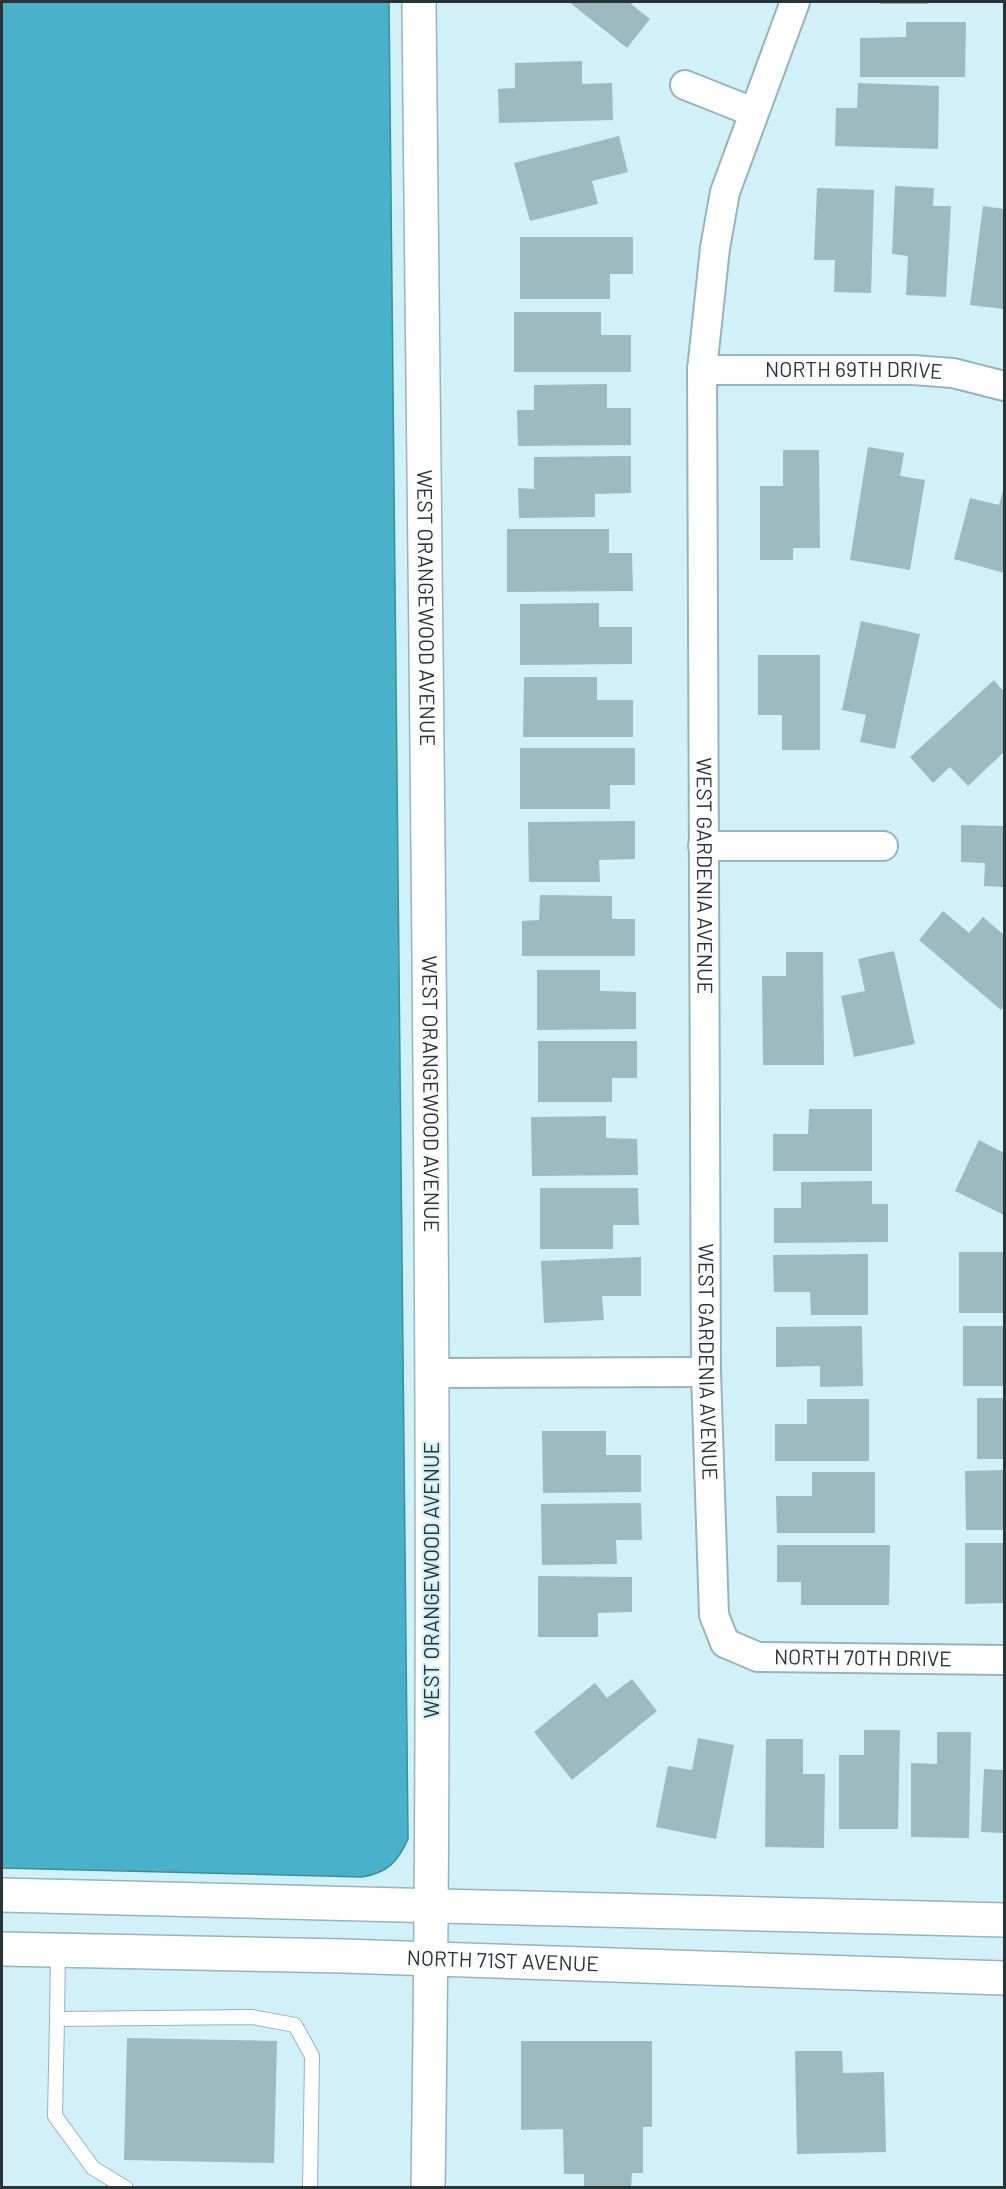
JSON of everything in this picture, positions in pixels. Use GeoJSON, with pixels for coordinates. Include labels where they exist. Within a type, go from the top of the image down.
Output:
{"type":"FeatureCollection","features":[{"type":"Feature","properties":{"kind":"street","name":"WEST ORANGEWOOD AVENUE"},"geometry":{"type":"LineString","coordinates":[[419,2],[433,1373],[432,1906],[428,2187]]}},
{"type":"Feature","properties":{"kind":"street","name":"WEST GARDENIA AVENUE"},"geometry":{"type":"LineString","coordinates":[[725,1643],[714,1615],[706,1372],[702,370],[715,248],[725,192],[795,2]]}},
{"type":"Feature","properties":{"kind":"street"},"geometry":{"type":"LineString","coordinates":[[685,85],[753,112]]}},
{"type":"Feature","properties":{"kind":"street","name":"NORTH 69TH DRIVE"},"geometry":{"type":"LineString","coordinates":[[702,370],[913,370],[953,373],[1005,386]]}},
{"type":"Feature","properties":{"kind":"street"},"geometry":{"type":"LineString","coordinates":[[703,846],[883,846]]}},
{"type":"Feature","properties":{"kind":"street"},"geometry":{"type":"LineString","coordinates":[[433,1373],[706,1372]]}},
{"type":"Feature","properties":{"kind":"street","name":"NORTH 70TH DRIVE"},"geometry":{"type":"LineString","coordinates":[[725,1643],[758,1657],[1005,1660]]}},
{"type":"Feature","properties":{"kind":"street"},"geometry":{"type":"LineString","coordinates":[[2,1895],[1005,1920]]}},
{"type":"Feature","properties":{"kind":"street","name":"NORTH 71ST AVENUE"},"geometry":{"type":"LineString","coordinates":[[2,1949],[431,1959],[1005,1978]]}},
{"type":"Feature","properties":{"kind":"lane"},"geometry":{"type":"LineString","coordinates":[[58,1950],[56,2116],[93,2168],[126,2187]]}},
{"type":"Feature","properties":{"kind":"lane"},"geometry":{"type":"LineString","coordinates":[[57,2019],[252,2017],[295,2025],[312,2056],[310,2187]]}},
{"type":"Feature","properties":{"kind":"water"},"geometry":{"type":"Polygon","coordinates":[[[2,2],[389,2],[408,1839],[391,1865],[378,1873],[362,1877],[2,1868],[2,2]]]}},
{"type":"Feature","properties":{"kind":"building"},"geometry":{"type":"Polygon","coordinates":[[[569,2],[633,2],[631,4],[650,19],[627,48],[569,2]]]}},
{"type":"Feature","properties":{"kind":"building"},"geometry":{"type":"Polygon","coordinates":[[[880,2],[928,2],[928,4],[880,4],[880,2]]]}},
{"type":"Feature","properties":{"kind":"building"},"geometry":{"type":"Polygon","coordinates":[[[906,22],[966,22],[965,77],[860,77],[860,38],[906,37],[906,22]]]}},
{"type":"Feature","properties":{"kind":"building"},"geometry":{"type":"Polygon","coordinates":[[[582,61],[582,84],[612,83],[613,120],[499,123],[498,89],[515,88],[515,63],[582,61]]]}},
{"type":"Feature","properties":{"kind":"building"},"geometry":{"type":"Polygon","coordinates":[[[858,83],[939,86],[938,149],[835,146],[836,108],[857,108],[858,83]]]}},
{"type":"Feature","properties":{"kind":"building"},"geometry":{"type":"Polygon","coordinates":[[[619,136],[628,172],[592,181],[598,204],[530,221],[514,163],[619,136]]]}},
{"type":"Feature","properties":{"kind":"building"},"geometry":{"type":"Polygon","coordinates":[[[895,186],[934,188],[933,206],[951,206],[946,297],[906,295],[908,256],[892,254],[895,186]]]}},
{"type":"Feature","properties":{"kind":"building"},"geometry":{"type":"Polygon","coordinates":[[[817,188],[874,190],[871,293],[834,292],[835,260],[814,260],[817,188]]]}},
{"type":"Feature","properties":{"kind":"building"},"geometry":{"type":"Polygon","coordinates":[[[983,206],[1004,209],[1004,309],[970,305],[983,206]]]}},
{"type":"Feature","properties":{"kind":"building"},"geometry":{"type":"Polygon","coordinates":[[[520,237],[633,237],[633,274],[610,274],[610,299],[520,299],[520,237]]]}},
{"type":"Feature","properties":{"kind":"building"},"geometry":{"type":"Polygon","coordinates":[[[514,312],[601,312],[601,335],[631,335],[631,372],[514,372],[514,312]]]}},
{"type":"Feature","properties":{"kind":"building"},"geometry":{"type":"Polygon","coordinates":[[[607,384],[607,408],[631,408],[631,445],[518,446],[517,410],[534,410],[534,385],[607,384]]]}},
{"type":"Feature","properties":{"kind":"building"},"geometry":{"type":"Polygon","coordinates":[[[868,447],[904,453],[900,476],[925,480],[910,570],[850,560],[868,447]]]}},
{"type":"Feature","properties":{"kind":"building"},"geometry":{"type":"Polygon","coordinates":[[[783,450],[819,450],[820,548],[793,548],[793,560],[760,560],[760,486],[783,486],[783,450]]]}},
{"type":"Feature","properties":{"kind":"building"},"geometry":{"type":"Polygon","coordinates":[[[631,456],[631,493],[595,494],[595,517],[519,518],[518,488],[534,489],[534,457],[631,456]]]}},
{"type":"Feature","properties":{"kind":"building"},"geometry":{"type":"Polygon","coordinates":[[[1004,487],[1004,573],[954,559],[970,498],[999,505],[1004,487]]]}},
{"type":"Feature","properties":{"kind":"building"},"geometry":{"type":"Polygon","coordinates":[[[507,529],[609,529],[609,553],[632,553],[633,591],[507,592],[507,529]]]}},
{"type":"Feature","properties":{"kind":"building"},"geometry":{"type":"Polygon","coordinates":[[[599,603],[599,627],[632,627],[632,664],[520,665],[520,604],[599,603]]]}},
{"type":"Feature","properties":{"kind":"building"},"geometry":{"type":"Polygon","coordinates":[[[861,621],[920,634],[895,749],[860,742],[866,715],[842,710],[861,621]]]}},
{"type":"Feature","properties":{"kind":"building"},"geometry":{"type":"Polygon","coordinates":[[[758,655],[820,655],[820,750],[782,750],[782,715],[758,715],[758,655]]]}},
{"type":"Feature","properties":{"kind":"building"},"geometry":{"type":"Polygon","coordinates":[[[524,677],[597,677],[597,700],[633,700],[633,737],[523,737],[524,677]]]}},
{"type":"Feature","properties":{"kind":"building"},"geometry":{"type":"Polygon","coordinates":[[[994,680],[1004,692],[1004,752],[968,786],[950,767],[933,783],[910,757],[994,680]]]}},
{"type":"Feature","properties":{"kind":"building"},"geometry":{"type":"Polygon","coordinates":[[[520,748],[635,748],[635,785],[610,785],[610,809],[520,809],[520,748]]]}},
{"type":"Feature","properties":{"kind":"building"},"geometry":{"type":"Polygon","coordinates":[[[635,821],[635,859],[599,860],[600,882],[529,882],[528,822],[635,821]]]}},
{"type":"Feature","properties":{"kind":"building"},"geometry":{"type":"Polygon","coordinates":[[[961,825],[1004,826],[1004,887],[984,886],[985,863],[961,862],[961,825]]]}},
{"type":"Feature","properties":{"kind":"building"},"geometry":{"type":"Polygon","coordinates":[[[540,895],[612,896],[612,919],[635,919],[635,956],[522,956],[522,921],[539,920],[540,895]]]}},
{"type":"Feature","properties":{"kind":"building"},"geometry":{"type":"Polygon","coordinates":[[[943,911],[969,933],[983,917],[1004,935],[1004,1005],[1001,1010],[919,940],[943,911]]]}},
{"type":"Feature","properties":{"kind":"building"},"geometry":{"type":"Polygon","coordinates":[[[894,951],[915,1044],[854,1057],[841,996],[865,991],[858,959],[894,951]]]}},
{"type":"Feature","properties":{"kind":"building"},"geometry":{"type":"Polygon","coordinates":[[[786,952],[823,952],[824,1065],[763,1065],[762,976],[786,976],[786,952]]]}},
{"type":"Feature","properties":{"kind":"building"},"geometry":{"type":"Polygon","coordinates":[[[537,970],[600,970],[600,991],[636,992],[636,1029],[537,1030],[537,970]]]}},
{"type":"Feature","properties":{"kind":"building"},"geometry":{"type":"Polygon","coordinates":[[[538,1041],[637,1041],[637,1078],[612,1078],[612,1102],[538,1102],[538,1041]]]}},
{"type":"Feature","properties":{"kind":"building"},"geometry":{"type":"Polygon","coordinates":[[[809,1109],[872,1109],[872,1171],[773,1171],[773,1134],[808,1134],[809,1109]]]}},
{"type":"Feature","properties":{"kind":"building"},"geometry":{"type":"Polygon","coordinates":[[[606,1116],[606,1138],[637,1139],[638,1175],[532,1176],[531,1117],[606,1116]]]}},
{"type":"Feature","properties":{"kind":"building"},"geometry":{"type":"Polygon","coordinates":[[[979,1140],[1004,1153],[1004,1215],[955,1191],[979,1140]]]}},
{"type":"Feature","properties":{"kind":"building"},"geometry":{"type":"Polygon","coordinates":[[[872,1181],[872,1204],[888,1204],[888,1242],[774,1243],[774,1208],[801,1208],[801,1182],[872,1181]]]}},
{"type":"Feature","properties":{"kind":"building"},"geometry":{"type":"Polygon","coordinates":[[[540,1188],[638,1188],[639,1225],[613,1225],[613,1249],[540,1249],[540,1188]]]}},
{"type":"Feature","properties":{"kind":"building"},"geometry":{"type":"Polygon","coordinates":[[[959,1252],[1004,1252],[1004,1313],[959,1313],[959,1252]]]}},
{"type":"Feature","properties":{"kind":"building"},"geometry":{"type":"Polygon","coordinates":[[[868,1254],[868,1315],[811,1315],[810,1292],[774,1292],[773,1255],[868,1254]]]}},
{"type":"Feature","properties":{"kind":"building"},"geometry":{"type":"Polygon","coordinates":[[[641,1257],[641,1296],[602,1296],[604,1320],[544,1323],[541,1261],[641,1257]]]}},
{"type":"Feature","properties":{"kind":"building"},"geometry":{"type":"Polygon","coordinates":[[[862,1326],[863,1386],[820,1387],[820,1366],[776,1367],[776,1327],[862,1326]]]}},
{"type":"Feature","properties":{"kind":"building"},"geometry":{"type":"Polygon","coordinates":[[[963,1326],[1004,1326],[1004,1386],[963,1386],[963,1326]]]}},
{"type":"Feature","properties":{"kind":"building"},"geometry":{"type":"Polygon","coordinates":[[[977,1398],[1004,1398],[1004,1459],[977,1459],[977,1398]]]}},
{"type":"Feature","properties":{"kind":"building"},"geometry":{"type":"Polygon","coordinates":[[[807,1399],[869,1399],[869,1461],[775,1461],[775,1424],[807,1424],[807,1399]]]}},
{"type":"Feature","properties":{"kind":"building"},"geometry":{"type":"Polygon","coordinates":[[[542,1431],[606,1431],[606,1455],[641,1455],[641,1492],[543,1493],[542,1431]]]}},
{"type":"Feature","properties":{"kind":"building"},"geometry":{"type":"Polygon","coordinates":[[[1004,1470],[1004,1530],[966,1530],[965,1471],[1004,1470]]]}},
{"type":"Feature","properties":{"kind":"building"},"geometry":{"type":"Polygon","coordinates":[[[812,1472],[875,1472],[875,1533],[777,1533],[776,1496],[812,1496],[812,1472]]]}},
{"type":"Feature","properties":{"kind":"building"},"geometry":{"type":"Polygon","coordinates":[[[641,1503],[642,1540],[616,1540],[617,1564],[542,1565],[541,1504],[641,1503]]]}},
{"type":"Feature","properties":{"kind":"building"},"geometry":{"type":"Polygon","coordinates":[[[965,1543],[1004,1543],[1004,1603],[965,1604],[965,1543]]]}},
{"type":"Feature","properties":{"kind":"building"},"geometry":{"type":"Polygon","coordinates":[[[777,1545],[890,1545],[889,1605],[801,1605],[801,1582],[777,1582],[777,1545]]]}},
{"type":"Feature","properties":{"kind":"building"},"geometry":{"type":"Polygon","coordinates":[[[538,1576],[632,1577],[632,1612],[598,1613],[598,1637],[538,1637],[538,1576]]]}},
{"type":"Feature","properties":{"kind":"building"},"geometry":{"type":"Polygon","coordinates":[[[632,1679],[657,1711],[572,1780],[534,1732],[595,1683],[607,1698],[632,1679]]]}},
{"type":"Feature","properties":{"kind":"building"},"geometry":{"type":"Polygon","coordinates":[[[864,1730],[900,1730],[898,1829],[839,1829],[839,1755],[864,1755],[864,1730]]]}},
{"type":"Feature","properties":{"kind":"building"},"geometry":{"type":"Polygon","coordinates":[[[937,1732],[971,1732],[969,1838],[911,1837],[911,1763],[937,1764],[937,1732]]]}},
{"type":"Feature","properties":{"kind":"building"},"geometry":{"type":"Polygon","coordinates":[[[698,1738],[734,1745],[716,1839],[656,1827],[668,1766],[692,1770],[698,1738]]]}},
{"type":"Feature","properties":{"kind":"building"},"geometry":{"type":"Polygon","coordinates":[[[766,1739],[803,1739],[803,1774],[825,1774],[824,1848],[765,1847],[766,1739]]]}},
{"type":"Feature","properties":{"kind":"building"},"geometry":{"type":"Polygon","coordinates":[[[984,1769],[1004,1770],[1004,1833],[981,1832],[984,1769]]]}},
{"type":"Feature","properties":{"kind":"building"},"geometry":{"type":"Polygon","coordinates":[[[127,2038],[277,2041],[274,2163],[124,2160],[127,2038]]]}},
{"type":"Feature","properties":{"kind":"building"},"geometry":{"type":"Polygon","coordinates":[[[521,2041],[652,2041],[652,2127],[643,2127],[643,2173],[632,2173],[631,2188],[584,2188],[584,2174],[564,2174],[563,2129],[521,2130],[521,2041]]]}},
{"type":"Feature","properties":{"kind":"building"},"geometry":{"type":"Polygon","coordinates":[[[795,2051],[842,2051],[843,2073],[884,2072],[886,2152],[797,2154],[795,2051]]]}}]}
